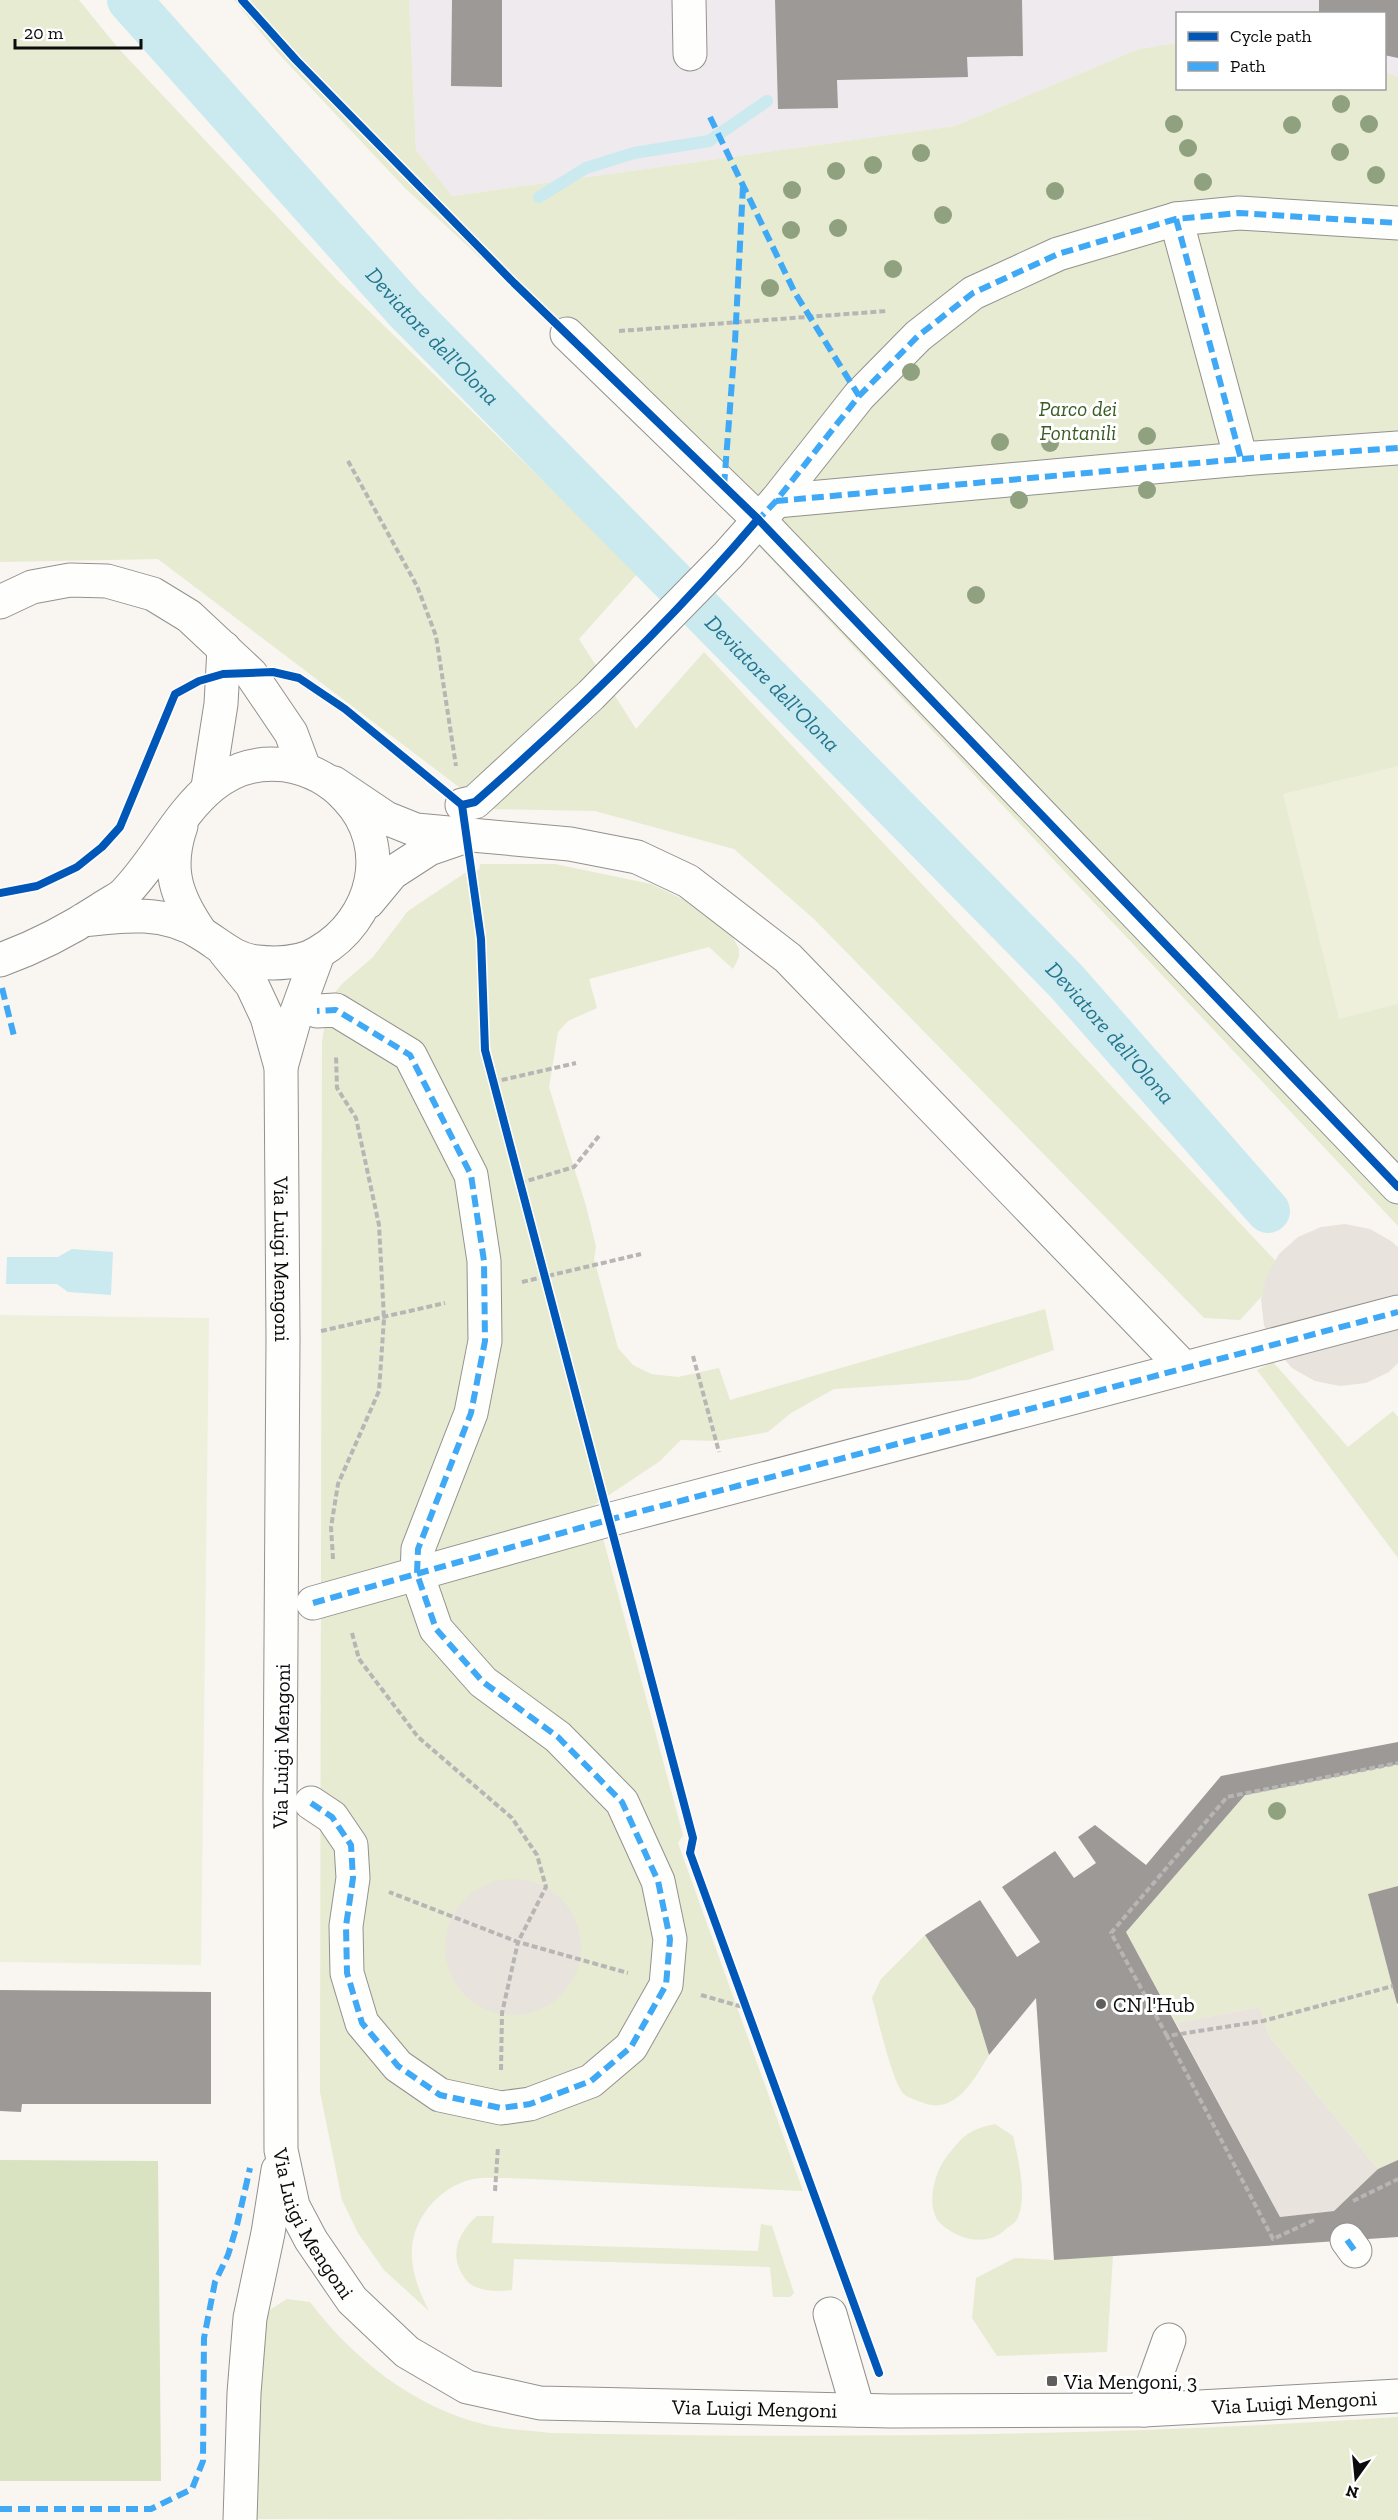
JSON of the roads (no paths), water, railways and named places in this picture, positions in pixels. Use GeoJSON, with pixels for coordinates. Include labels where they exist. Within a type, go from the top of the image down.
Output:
{"type":"FeatureCollection","features":[{"type":"Feature","properties":{"kind":"street"},"geometry":{"type":"LineString","coordinates":[[689,0],[690,54]]}},
{"type":"Feature","properties":{"kind":"street"},"geometry":{"type":"LineString","coordinates":[[83,920],[131,914],[169,918],[213,943],[255,962],[286,963],[318,954],[345,933],[392,873],[429,849],[465,821],[475,802],[591,695],[728,555],[859,396],[918,336],[973,293],[1058,254],[1176,219],[1239,213],[1398,223]]}},
{"type":"Feature","properties":{"kind":"street"},"geometry":{"type":"LineString","coordinates":[[1176,219],[1241,459]]}},
{"type":"Feature","properties":{"kind":"street"},"geometry":{"type":"LineString","coordinates":[[567,334],[767,510],[1398,1187]]}},
{"type":"Feature","properties":{"kind":"street"},"geometry":{"type":"LineString","coordinates":[[767,510],[1241,459],[1398,448]]}},
{"type":"Feature","properties":{"kind":"street"},"geometry":{"type":"LineString","coordinates":[[0,602],[32,587],[70,580],[107,581],[153,594],[189,616],[251,674],[291,733],[304,768]]}},
{"type":"Feature","properties":{"kind":"street"},"geometry":{"type":"LineString","coordinates":[[208,787],[221,704],[224,648]]}},
{"type":"Feature","properties":{"kind":"street"},"geometry":{"type":"LineString","coordinates":[[0,960],[31,949],[123,895],[208,787],[237,771],[270,763],[304,768],[334,783],[386,818],[416,830],[465,821],[637,857],[688,880],[788,958],[1184,1368]]}},
{"type":"Feature","properties":{"kind":"street"},"geometry":{"type":"LineString","coordinates":[[334,783],[357,808],[371,840],[374,873],[364,906]]}},
{"type":"Feature","properties":{"kind":"street"},"geometry":{"type":"LineString","coordinates":[[186,813],[175,845],[174,879],[183,908],[213,943]]}},
{"type":"Feature","properties":{"kind":"street","name":"Via Luigi Mengoni"},"geometry":{"type":"LineString","coordinates":[[213,943],[252,985],[267,1017],[281,1067],[283,1328],[280,1796],[281,2150],[293,2206],[311,2240],[352,2300],[407,2352],[468,2387],[540,2403],[858,2410],[1144,2410],[1398,2396]]}},
{"type":"Feature","properties":{"kind":"street","name":"Via Luigi Mengoni"},"geometry":{"type":"LineString","coordinates":[[281,1067],[318,954]]}},
{"type":"Feature","properties":{"kind":"street"},"geometry":{"type":"LineString","coordinates":[[311,1803],[332,1817],[351,1845],[353,1878],[345,1926],[347,1973],[362,2023],[398,2066],[440,2095],[501,2108],[530,2104],[591,2081],[631,2047],[666,1985],[670,1939],[658,1881],[622,1802],[558,1737],[483,1682],[436,1629],[417,1574],[418,1548],[471,1413],[485,1341],[484,1261],[471,1175],[410,1055],[336,1010],[317,1011]]}},
{"type":"Feature","properties":{"kind":"street"},"geometry":{"type":"LineString","coordinates":[[313,1603],[729,1488],[1398,1312]]}},
{"type":"Feature","properties":{"kind":"street"},"geometry":{"type":"LineString","coordinates":[[240,2520],[249,2318],[268,2233],[281,2150]]}},
{"type":"Feature","properties":{"kind":"street"},"geometry":{"type":"LineString","coordinates":[[830,2314],[858,2410]]}},
{"type":"Feature","properties":{"kind":"street"},"geometry":{"type":"LineString","coordinates":[[1144,2410],[1169,2340]]}},
{"type":"Feature","properties":{"kind":"water"},"geometry":{"type":"Polygon","coordinates":[[[72,1249],[113,1252],[111,1295],[68,1292],[57,1284],[6,1284],[7,1257],[58,1257],[72,1249]]]}},
{"type":"Feature","properties":{"kind":"waterway","name":"Deviatore dell'Olona"},"geometry":{"type":"LineString","coordinates":[[129,0],[405,309],[1066,981],[1268,1211]]}},
{"type":"Feature","properties":{"kind":"waterway"},"geometry":{"type":"LineString","coordinates":[[539,197],[586,168],[634,153],[709,141],[767,101]]}},
{"type":"Feature","properties":{"kind":"place","name":"CN l'Hub"},"geometry":{"type":"Point","coordinates":[1101,2004]}},
{"type":"Feature","properties":{"kind":"place","name":"Via Mengoni, 3"},"geometry":{"type":"Point","coordinates":[1052,2381]}},
{"type":"Feature","properties":{"kind":"park label","name":"Parco dei Fontanili"},"geometry":{"type":"Point","coordinates":[1078,420]}}]}
